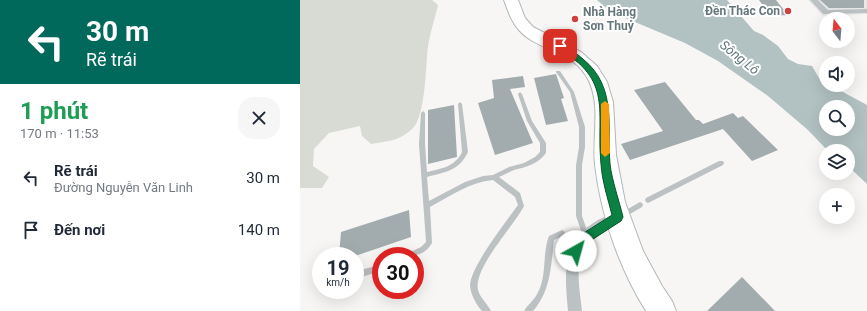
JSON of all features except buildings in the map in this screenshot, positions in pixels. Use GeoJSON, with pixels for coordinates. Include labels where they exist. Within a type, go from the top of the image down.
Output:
{"type":"FeatureCollection","features":[{"type":"Feature","properties":{"kind":"highway"},"geometry":{"type":"LineString","coordinates":[[511,0],[519,20],[527,30],[538,37],[560,46],[581,60],[598,82],[605,106],[606,165],[618,217],[637,269],[662,311]]}},
{"type":"Feature","properties":{"kind":"street"},"geometry":{"type":"LineString","coordinates":[[814,0],[825,12],[867,11]]}},
{"type":"Feature","properties":{"kind":"street"},"geometry":{"type":"LineString","coordinates":[[575,311],[572,275],[580,237],[618,217]]}},
{"type":"Feature","properties":{"kind":"lane"},"geometry":{"type":"LineString","coordinates":[[558,72],[572,92],[582,127],[582,147],[579,165],[580,237]]}},
{"type":"Feature","properties":{"kind":"lane"},"geometry":{"type":"LineString","coordinates":[[427,206],[467,184],[483,178],[494,177],[511,169],[525,165],[537,159],[543,153],[543,142],[530,121],[520,94]]}},
{"type":"Feature","properties":{"kind":"lane"},"geometry":{"type":"LineString","coordinates":[[424,176],[458,164],[464,157],[465,152],[460,104]]}},
{"type":"Feature","properties":{"kind":"lane"},"geometry":{"type":"LineString","coordinates":[[423,113],[422,144],[429,243],[424,248]]}},
{"type":"Feature","properties":{"kind":"lane"},"geometry":{"type":"LineString","coordinates":[[648,200],[721,163]]}},
{"type":"Feature","properties":{"kind":"lane"},"geometry":{"type":"LineString","coordinates":[[486,311],[475,293],[474,283],[494,243],[503,233],[521,206],[518,195],[494,177]]}},
{"type":"Feature","properties":{"kind":"lane"},"geometry":{"type":"LineString","coordinates":[[618,217],[640,205]]}},
{"type":"Feature","properties":{"kind":"lane"},"geometry":{"type":"LineString","coordinates":[[528,311],[540,297],[546,283],[551,238],[562,233]]}},
{"type":"Feature","properties":{"kind":"shaded area"},"geometry":{"type":"Polygon","coordinates":[[[300,0],[432,0],[438,5],[431,30],[424,94],[417,123],[413,128],[399,138],[371,144],[362,136],[360,126],[329,133],[314,149],[313,166],[329,177],[322,188],[300,188],[300,0]]]}},
{"type":"Feature","properties":{"kind":"shaded area"},"geometry":{"type":"Polygon","coordinates":[[[808,0],[867,0],[867,14],[855,15],[855,12],[819,12],[808,0]]]}},
{"type":"Feature","properties":{"kind":"water","name":"Sông Lô"},"geometry":{"type":"Polygon","coordinates":[[[597,0],[727,0],[754,31],[763,35],[778,46],[788,59],[798,64],[812,66],[819,78],[819,92],[843,92],[867,105],[867,184],[855,173],[855,144],[821,144],[808,130],[768,96],[718,61],[685,43],[611,12],[597,0]]]}},
{"type":"Feature","properties":{"kind":"slow traffic"},"geometry":{"type":"LineString","coordinates":[[605,104],[605,153]]}},
{"type":"Feature","properties":{"kind":"place","name":"Đền Thác Con"},"geometry":{"type":"Point","coordinates":[788,11]}},
{"type":"Feature","properties":{"kind":"place","name":"Nhà Hàng Sơn Thuỷ"},"geometry":{"type":"Point","coordinates":[575,19]}},
{"type":"Feature","properties":{"kind":"route"},"geometry":{"type":"LineString","coordinates":[[560,46],[581,60],[587,66],[598,82],[602,92],[605,106],[604,121],[606,165],[618,217],[583,240],[576,251]]}}]}
